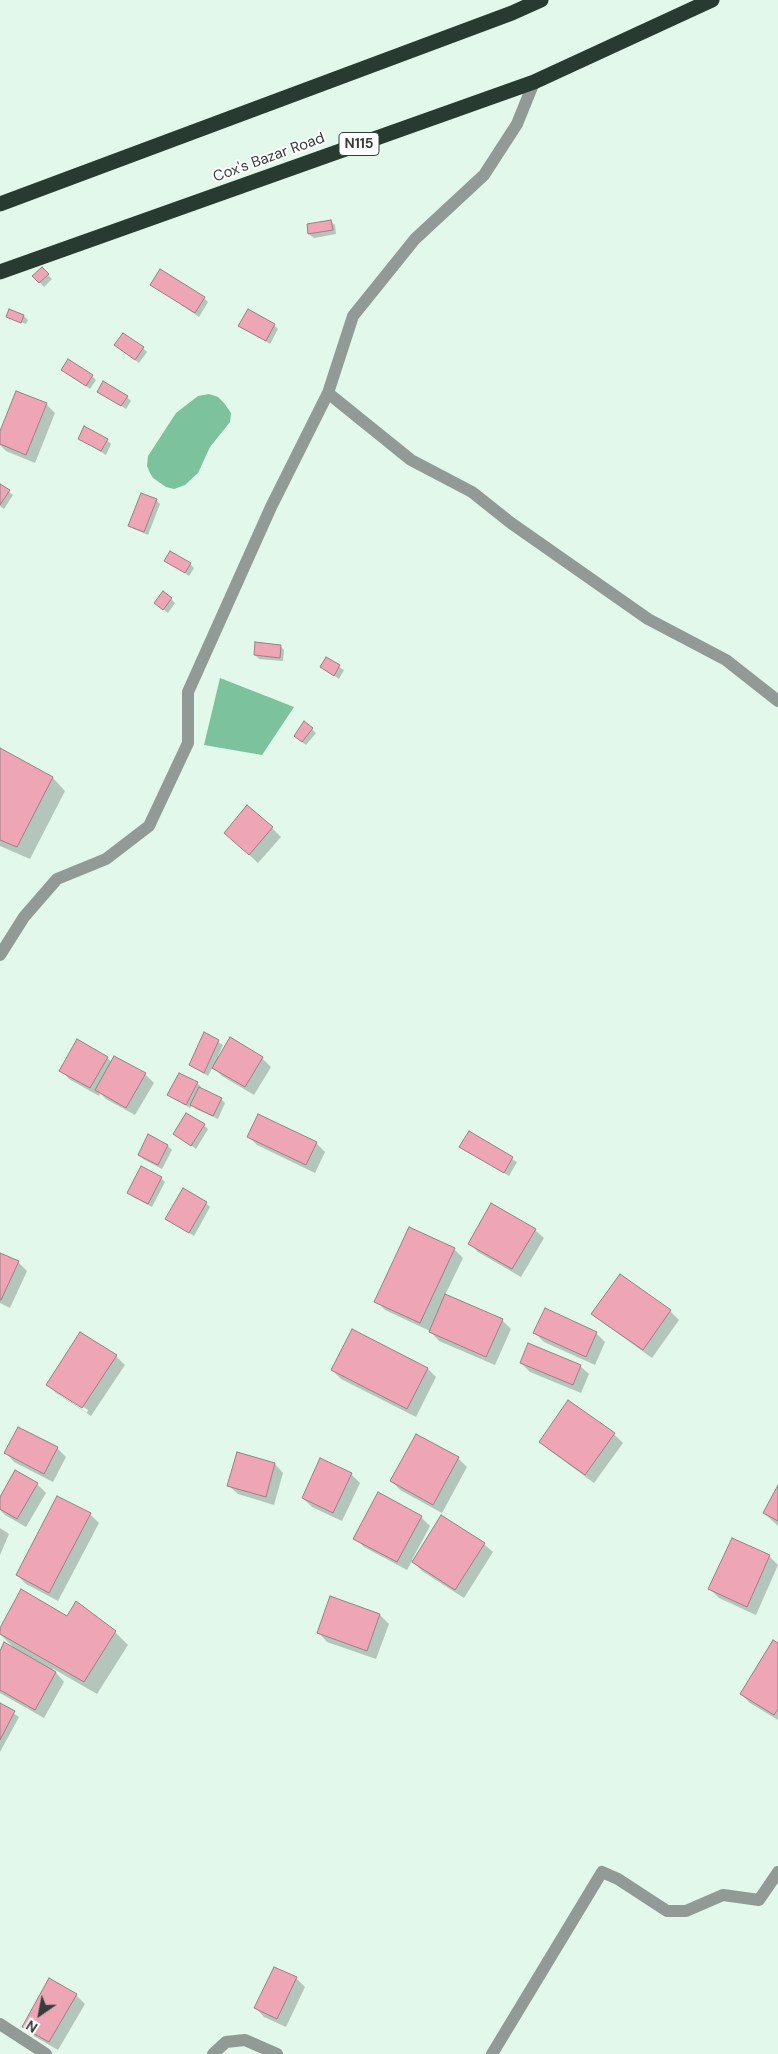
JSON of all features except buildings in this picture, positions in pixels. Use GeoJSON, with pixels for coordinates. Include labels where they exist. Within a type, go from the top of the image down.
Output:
{"type":"FeatureCollection","features":[{"type":"Feature","properties":{"kind":"highway"},"geometry":{"type":"LineString","coordinates":[[0,204],[512,13],[541,0]]}},
{"type":"Feature","properties":{"kind":"highway","name":"Cox's Bazar Road"},"geometry":{"type":"LineString","coordinates":[[0,272],[534,82],[712,0]]}},
{"type":"Feature","properties":{"kind":"street"},"geometry":{"type":"LineString","coordinates":[[0,955],[24,917],[58,879],[106,859],[149,826],[188,743],[188,692],[272,507],[328,393],[353,316],[415,239],[484,175],[517,124],[534,82]]}},
{"type":"Feature","properties":{"kind":"street"},"geometry":{"type":"LineString","coordinates":[[328,393],[411,460],[472,492],[511,523],[648,619],[726,660],[778,701]]}},
{"type":"Feature","properties":{"kind":"street"},"geometry":{"type":"LineString","coordinates":[[492,2054],[602,1872],[618,1879],[668,1911],[686,1911],[723,1895],[759,1900],[778,1872]]}},
{"type":"Feature","properties":{"kind":"street"},"geometry":{"type":"LineString","coordinates":[[0,2024],[46,2054]]}},
{"type":"Feature","properties":{"kind":"street"},"geometry":{"type":"LineString","coordinates":[[213,2054],[226,2042],[245,2040],[277,2054]]}},
{"type":"Feature","properties":{"kind":"shaded area"},"geometry":{"type":"Polygon","coordinates":[[[209,394],[218,397],[224,403],[231,413],[230,422],[210,447],[198,473],[185,485],[174,489],[166,487],[153,478],[150,473],[147,466],[148,456],[176,413],[198,396],[209,394]]]}},
{"type":"Feature","properties":{"kind":"shaded area"},"geometry":{"type":"Polygon","coordinates":[[[220,678],[294,707],[262,755],[204,745],[220,678]]]}}]}
